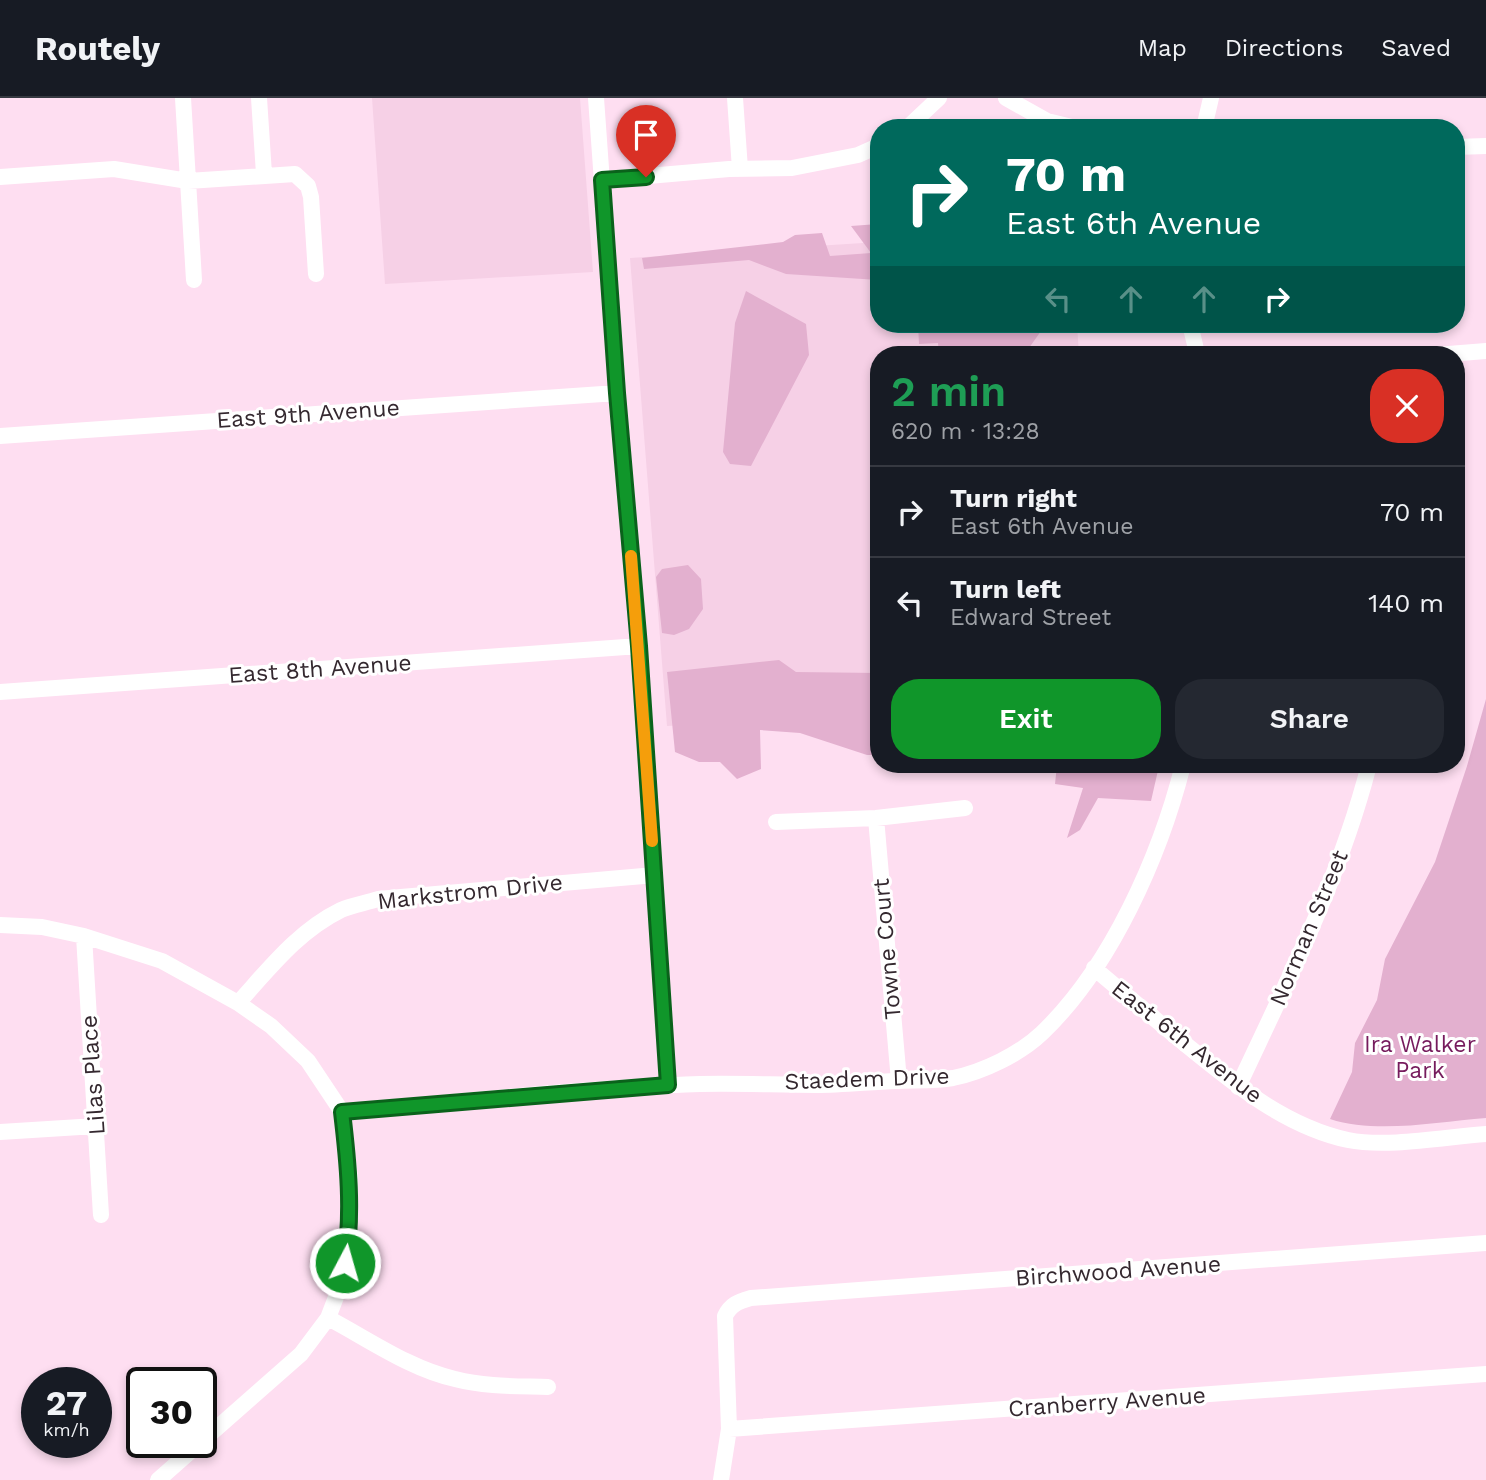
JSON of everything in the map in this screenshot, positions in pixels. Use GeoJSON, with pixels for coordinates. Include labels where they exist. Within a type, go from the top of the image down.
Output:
{"type":"FeatureCollection","features":[{"type":"Feature","properties":{"kind":"street"},"geometry":{"type":"LineString","coordinates":[[183,98],[194,280]]}},
{"type":"Feature","properties":{"kind":"street"},"geometry":{"type":"LineString","coordinates":[[259,98],[264,174]]}},
{"type":"Feature","properties":{"kind":"street"},"geometry":{"type":"LineString","coordinates":[[342,1112],[668,1085],[639,646],[617,393],[596,98]]}},
{"type":"Feature","properties":{"kind":"street"},"geometry":{"type":"LineString","coordinates":[[735,98],[740,169]]}},
{"type":"Feature","properties":{"kind":"street"},"geometry":{"type":"LineString","coordinates":[[917,119],[939,98]]}},
{"type":"Feature","properties":{"kind":"street"},"geometry":{"type":"LineString","coordinates":[[1006,98],[1043,119]]}},
{"type":"Feature","properties":{"kind":"street"},"geometry":{"type":"LineString","coordinates":[[1206,119],[1210,98]]}},
{"type":"Feature","properties":{"kind":"street"},"geometry":{"type":"LineString","coordinates":[[1465,147],[1486,146]]}},
{"type":"Feature","properties":{"kind":"street"},"geometry":{"type":"LineString","coordinates":[[602,180],[740,169],[792,168],[858,155],[870,150]]}},
{"type":"Feature","properties":{"kind":"street"},"geometry":{"type":"LineString","coordinates":[[0,177],[114,169],[188,181],[295,174],[308,186],[312,197],[316,274]]}},
{"type":"Feature","properties":{"kind":"street"},"geometry":{"type":"LineString","coordinates":[[1465,353],[1486,351]]}},
{"type":"Feature","properties":{"kind":"street","name":"East 9th Avenue"},"geometry":{"type":"LineString","coordinates":[[0,436],[617,393]]}},
{"type":"Feature","properties":{"kind":"street","name":"East 8th Avenue"},"geometry":{"type":"LineString","coordinates":[[0,692],[639,646]]}},
{"type":"Feature","properties":{"kind":"street","name":"Staedem Drive"},"geometry":{"type":"LineString","coordinates":[[668,1085],[754,1082],[817,1085],[953,1078],[985,1068],[1013,1053],[1041,1035],[1072,1000],[1133,903],[1173,804],[1181,773]]}},
{"type":"Feature","properties":{"kind":"street","name":"Norman Street"},"geometry":{"type":"LineString","coordinates":[[1238,1087],[1324,901],[1367,773]]}},
{"type":"Feature","properties":{"kind":"street"},"geometry":{"type":"LineString","coordinates":[[776,822],[876,818],[965,808]]}},
{"type":"Feature","properties":{"kind":"street","name":"Towne Court"},"geometry":{"type":"LineString","coordinates":[[876,818],[899,1081]]}},
{"type":"Feature","properties":{"kind":"street","name":"Markstrom Drive"},"geometry":{"type":"LineString","coordinates":[[238,1003],[310,928],[343,909],[378,899],[655,875]]}},
{"type":"Feature","properties":{"kind":"street"},"geometry":{"type":"LineString","coordinates":[[0,925],[42,928],[84,936],[162,961],[238,1003],[271,1026],[308,1061],[342,1112],[349,1177],[348,1242],[341,1284],[328,1318],[301,1354],[158,1480]]}},
{"type":"Feature","properties":{"kind":"street","name":"Lilas Place"},"geometry":{"type":"LineString","coordinates":[[84,936],[101,1215]]}},
{"type":"Feature","properties":{"kind":"street","name":"East 6th Avenue"},"geometry":{"type":"LineString","coordinates":[[1094,968],[1238,1087],[1282,1115],[1319,1131],[1349,1140],[1377,1143],[1486,1134]]}},
{"type":"Feature","properties":{"kind":"street"},"geometry":{"type":"LineString","coordinates":[[0,1132],[96,1126]]}},
{"type":"Feature","properties":{"kind":"street","name":"Birchwood Avenue"},"geometry":{"type":"LineString","coordinates":[[729,1429],[725,1316],[730,1307],[751,1298],[1486,1243]]}},
{"type":"Feature","properties":{"kind":"street"},"geometry":{"type":"LineString","coordinates":[[328,1318],[425,1370],[455,1379],[491,1385],[548,1387]]}},
{"type":"Feature","properties":{"kind":"street","name":"Cranberry Avenue"},"geometry":{"type":"LineString","coordinates":[[729,1429],[1486,1374]]}},
{"type":"Feature","properties":{"kind":"street"},"geometry":{"type":"LineString","coordinates":[[721,1480],[729,1429]]}},
{"type":"Feature","properties":{"kind":"shaded area"},"geometry":{"type":"Polygon","coordinates":[[[372,98],[580,98],[593,272],[385,284],[372,98]]]}},
{"type":"Feature","properties":{"kind":"shaded area"},"geometry":{"type":"Polygon","coordinates":[[[870,243],[870,333],[1078,333],[1078,346],[870,346],[870,715],[667,726],[630,258],[870,243]]]}},
{"type":"Feature","properties":{"kind":"green space"},"geometry":{"type":"Polygon","coordinates":[[[870,225],[870,252],[851,226],[870,225]]]}},
{"type":"Feature","properties":{"kind":"green space"},"geometry":{"type":"Polygon","coordinates":[[[822,233],[830,256],[870,253],[870,279],[786,274],[749,260],[644,269],[642,258],[783,242],[795,235],[822,233]]]}},
{"type":"Feature","properties":{"kind":"green space"},"geometry":{"type":"Polygon","coordinates":[[[746,291],[806,324],[809,355],[751,466],[730,464],[723,452],[735,323],[746,291]]]}},
{"type":"Feature","properties":{"kind":"green space"},"geometry":{"type":"Polygon","coordinates":[[[918,333],[1040,333],[1030,346],[919,344],[918,333]]]}},
{"type":"Feature","properties":{"kind":"green space"},"geometry":{"type":"Polygon","coordinates":[[[688,565],[701,579],[703,609],[689,629],[674,635],[662,633],[656,577],[662,569],[688,565]]]}},
{"type":"Feature","properties":{"kind":"green space"},"geometry":{"type":"Polygon","coordinates":[[[779,660],[796,672],[870,673],[870,755],[800,733],[760,730],[761,769],[737,779],[720,762],[699,762],[675,752],[667,672],[779,660]]]}},
{"type":"Feature","properties":{"kind":"green space","name":"Ira Walker Park"},"geometry":{"type":"Polygon","coordinates":[[[1486,699],[1486,1118],[1387,1126],[1367,1126],[1330,1119],[1352,1072],[1355,1043],[1377,1000],[1385,959],[1435,862],[1486,699]]]}},
{"type":"Feature","properties":{"kind":"green space"},"geometry":{"type":"Polygon","coordinates":[[[1056,773],[1157,773],[1151,801],[1098,798],[1080,830],[1067,838],[1083,788],[1055,784],[1056,773]]]}},
{"type":"Feature","properties":{"kind":"slow traffic"},"geometry":{"type":"LineString","coordinates":[[631,556],[652,841]]}},
{"type":"Feature","properties":{"kind":"route"},"geometry":{"type":"LineString","coordinates":[[345,1263],[349,1177],[342,1112],[668,1085],[639,646],[602,180],[646,177]]}}]}
